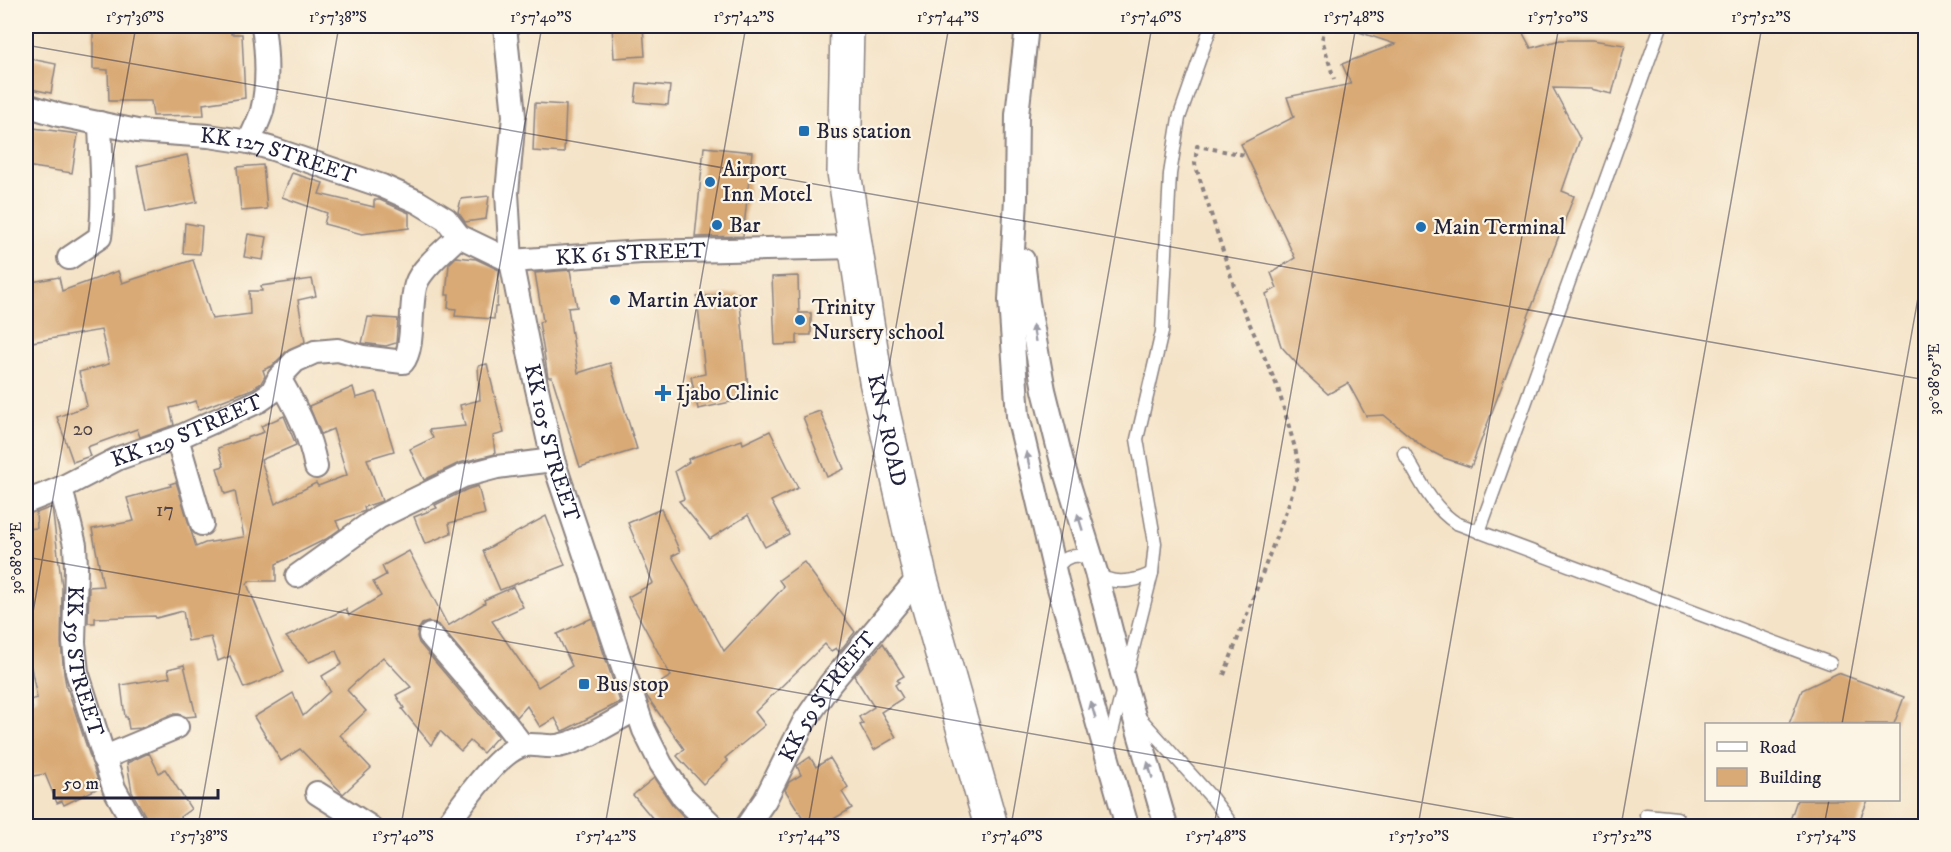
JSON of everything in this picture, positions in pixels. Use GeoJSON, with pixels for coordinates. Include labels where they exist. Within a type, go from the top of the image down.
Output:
{"type":"FeatureCollection","features":[{"type":"Feature","properties":{"kind":"main road","name":"KN 5 ROAD"},"geometry":{"type":"LineString","coordinates":[[847,26],[844,172],[876,381],[920,576],[991,826]]}},
{"type":"Feature","properties":{"kind":"street"},"geometry":{"type":"LineString","coordinates":[[249,142],[261,112],[267,83],[267,50],[263,26]]}},
{"type":"Feature","properties":{"kind":"street","name":"KK 105 STREET"},"geometry":{"type":"LineString","coordinates":[[505,26],[514,116],[507,193],[511,261],[553,459],[644,730],[683,797],[713,826]]}},
{"type":"Feature","properties":{"kind":"street"},"geometry":{"type":"LineString","coordinates":[[1027,26],[1017,115],[1016,199],[1010,300],[1018,416],[1057,581],[1127,826]]}},
{"type":"Feature","properties":{"kind":"street","name":"KK 127 STREET"},"geometry":{"type":"LineString","coordinates":[[26,105],[59,115],[137,131],[209,136],[249,142],[382,186],[418,202],[446,219],[459,236],[511,261]]}},
{"type":"Feature","properties":{"kind":"street"},"geometry":{"type":"LineString","coordinates":[[69,258],[100,237],[104,212],[101,189],[100,123]]}},
{"type":"Feature","properties":{"kind":"street"},"geometry":{"type":"LineString","coordinates":[[1016,199],[1028,302],[1044,390],[1062,462],[1096,572],[1125,685],[1166,826]]}},
{"type":"Feature","properties":{"kind":"street","name":"KK 129 STREET"},"geometry":{"type":"LineString","coordinates":[[26,502],[61,488],[119,458],[177,438],[259,401],[272,392],[279,378],[295,361],[315,352],[338,350],[363,357],[403,362],[409,351],[416,282],[459,236]]}},
{"type":"Feature","properties":{"kind":"street","name":"KK 61 STREET"},"geometry":{"type":"LineString","coordinates":[[511,261],[641,252],[856,247]]}},
{"type":"Feature","properties":{"kind":"street"},"geometry":{"type":"LineString","coordinates":[[279,378],[301,416],[311,442],[316,467]]}},
{"type":"Feature","properties":{"kind":"street"},"geometry":{"type":"LineString","coordinates":[[177,438],[202,524]]}},
{"type":"Feature","properties":{"kind":"street"},"geometry":{"type":"LineString","coordinates":[[297,576],[379,517],[464,476],[498,467],[553,459]]}},
{"type":"Feature","properties":{"kind":"street","name":"KK 59 STREET"},"geometry":{"type":"LineString","coordinates":[[61,488],[75,545],[74,643],[77,672],[114,788],[135,826]]}},
{"type":"Feature","properties":{"kind":"street","name":"KK 59 STREET"},"geometry":{"type":"LineString","coordinates":[[747,826],[765,800],[804,722],[830,684],[920,576]]}},
{"type":"Feature","properties":{"kind":"street"},"geometry":{"type":"LineString","coordinates":[[430,635],[522,745]]}},
{"type":"Feature","properties":{"kind":"street"},"geometry":{"type":"LineString","coordinates":[[446,826],[483,778],[509,752],[522,745],[560,746],[579,739],[637,709]]}},
{"type":"Feature","properties":{"kind":"street"},"geometry":{"type":"LineString","coordinates":[[103,758],[177,727]]}},
{"type":"Feature","properties":{"kind":"street"},"geometry":{"type":"LineString","coordinates":[[317,794],[369,826]]}},
{"type":"Feature","properties":{"kind":"lane"},"geometry":{"type":"LineString","coordinates":[[1106,755],[1152,573],[1155,543],[1137,439],[1162,332],[1170,174],[1179,118],[1211,26]]}},
{"type":"Feature","properties":{"kind":"lane"},"geometry":{"type":"LineString","coordinates":[[1479,532],[1660,26]]}},
{"type":"Feature","properties":{"kind":"lane"},"geometry":{"type":"LineString","coordinates":[[1404,453],[1435,504],[1445,516],[1456,523],[1830,663]]}},
{"type":"Feature","properties":{"kind":"lane"},"geometry":{"type":"LineString","coordinates":[[1057,581],[1056,575],[1061,563],[1071,556],[1090,560],[1100,576],[1113,581],[1140,579],[1152,573]]}},
{"type":"Feature","properties":{"kind":"lane"},"geometry":{"type":"LineString","coordinates":[[1132,710],[1212,798],[1233,826]]}},
{"type":"Feature","properties":{"kind":"lane"},"geometry":{"type":"LineString","coordinates":[[1646,815],[1677,818],[1683,826]]}},
{"type":"Feature","properties":{"kind":"path"},"geometry":{"type":"LineString","coordinates":[[1326,26],[1322,39],[1334,80]]}},
{"type":"Feature","properties":{"kind":"path"},"geometry":{"type":"LineString","coordinates":[[1224,675],[1289,503],[1298,463],[1278,388],[1237,295],[1195,164],[1197,146],[1245,155]]}},
{"type":"Feature","properties":{"kind":"building"},"geometry":{"type":"Polygon","coordinates":[[[93,26],[231,26],[231,34],[242,34],[245,98],[203,104],[204,115],[153,116],[151,101],[109,101],[108,70],[93,69],[93,26]]]}},
{"type":"Feature","properties":{"kind":"building"},"geometry":{"type":"Polygon","coordinates":[[[612,26],[643,26],[645,56],[614,58],[612,26]]]}},
{"type":"Feature","properties":{"kind":"building","name":"Main Terminal"},"geometry":{"type":"Polygon","coordinates":[[[1351,26],[1519,26],[1531,48],[1560,40],[1592,40],[1625,45],[1612,94],[1591,89],[1553,88],[1580,139],[1562,191],[1574,196],[1471,467],[1444,458],[1423,447],[1384,415],[1366,416],[1348,383],[1328,394],[1281,346],[1271,314],[1266,294],[1277,288],[1271,273],[1295,258],[1241,144],[1294,117],[1287,97],[1351,84],[1342,64],[1395,44],[1350,29],[1351,26]]]}},
{"type":"Feature","properties":{"kind":"building"},"geometry":{"type":"Polygon","coordinates":[[[26,58],[56,64],[51,93],[26,88],[26,58]]]}},
{"type":"Feature","properties":{"kind":"building"},"geometry":{"type":"Polygon","coordinates":[[[637,83],[670,86],[668,105],[635,102],[637,83]]]}},
{"type":"Feature","properties":{"kind":"building"},"geometry":{"type":"Polygon","coordinates":[[[535,103],[566,105],[564,153],[533,151],[535,103]]]}},
{"type":"Feature","properties":{"kind":"building"},"geometry":{"type":"Polygon","coordinates":[[[26,127],[78,134],[72,173],[26,166],[26,127]]]}},
{"type":"Feature","properties":{"kind":"building"},"geometry":{"type":"Polygon","coordinates":[[[704,147],[752,152],[743,236],[695,237],[704,147]]]}},
{"type":"Feature","properties":{"kind":"building"},"geometry":{"type":"Polygon","coordinates":[[[187,155],[197,202],[146,212],[137,166],[187,155]]]}},
{"type":"Feature","properties":{"kind":"building"},"geometry":{"type":"Polygon","coordinates":[[[263,165],[267,209],[241,211],[237,167],[263,165]]]}},
{"type":"Feature","properties":{"kind":"building"},"geometry":{"type":"Polygon","coordinates":[[[292,173],[323,183],[319,194],[374,207],[374,200],[380,200],[409,213],[409,228],[362,234],[324,224],[327,213],[282,197],[292,173]]]}},
{"type":"Feature","properties":{"kind":"building"},"geometry":{"type":"Polygon","coordinates":[[[489,196],[486,219],[465,222],[458,212],[461,199],[489,196]]]}},
{"type":"Feature","properties":{"kind":"building"},"geometry":{"type":"Polygon","coordinates":[[[185,223],[202,226],[200,254],[183,253],[185,223]]]}},
{"type":"Feature","properties":{"kind":"building"},"geometry":{"type":"Polygon","coordinates":[[[248,234],[267,237],[263,260],[244,257],[248,234]]]}},
{"type":"Feature","properties":{"kind":"building"},"geometry":{"type":"Polygon","coordinates":[[[456,257],[476,259],[499,270],[494,319],[455,316],[456,309],[448,308],[449,295],[446,295],[449,264],[456,257]]]}},
{"type":"Feature","properties":{"kind":"building"},"geometry":{"type":"Polygon","coordinates":[[[193,260],[212,319],[250,314],[249,291],[262,291],[261,286],[312,279],[316,296],[298,300],[305,342],[289,349],[272,366],[263,370],[265,376],[261,383],[252,389],[198,410],[196,401],[170,408],[174,425],[140,437],[137,429],[87,447],[90,456],[73,462],[57,417],[87,406],[79,372],[109,364],[101,330],[26,343],[26,283],[59,277],[62,291],[118,271],[122,283],[193,260]]]}},
{"type":"Feature","properties":{"kind":"building"},"geometry":{"type":"Polygon","coordinates":[[[570,270],[577,307],[568,308],[578,373],[610,363],[637,449],[580,467],[552,377],[548,377],[539,322],[543,321],[535,273],[570,270]]]}},
{"type":"Feature","properties":{"kind":"building"},"geometry":{"type":"Polygon","coordinates":[[[798,276],[799,313],[811,313],[811,335],[797,335],[797,344],[775,345],[772,277],[798,276]]]}},
{"type":"Feature","properties":{"kind":"building"},"geometry":{"type":"Polygon","coordinates":[[[739,293],[749,398],[698,409],[691,377],[705,374],[697,297],[739,293]]]}},
{"type":"Feature","properties":{"kind":"building"},"geometry":{"type":"Polygon","coordinates":[[[368,317],[398,319],[396,343],[386,346],[362,343],[368,317]]]}},
{"type":"Feature","properties":{"kind":"building"},"geometry":{"type":"Polygon","coordinates":[[[487,364],[504,433],[493,436],[495,454],[459,463],[424,480],[410,449],[433,438],[429,430],[465,426],[460,405],[480,400],[478,366],[487,364]]]}},
{"type":"Feature","properties":{"kind":"building"},"geometry":{"type":"Polygon","coordinates":[[[353,387],[356,398],[376,392],[394,451],[367,459],[382,501],[364,507],[365,511],[336,521],[340,529],[326,539],[276,564],[276,581],[249,581],[247,584],[284,672],[244,688],[230,656],[218,661],[211,637],[188,641],[183,611],[156,618],[155,616],[95,618],[95,623],[88,623],[89,587],[103,586],[92,529],[134,521],[127,498],[171,486],[170,484],[176,482],[196,547],[205,543],[244,537],[235,491],[225,494],[217,468],[224,466],[218,448],[264,432],[261,426],[284,416],[296,445],[261,460],[275,504],[316,483],[318,486],[347,475],[333,429],[321,434],[309,406],[353,387]]]}},
{"type":"Feature","properties":{"kind":"building"},"geometry":{"type":"Polygon","coordinates":[[[820,411],[844,469],[827,477],[803,417],[820,411]]]}},
{"type":"Feature","properties":{"kind":"building"},"geometry":{"type":"Polygon","coordinates":[[[770,431],[798,488],[771,501],[789,534],[765,547],[748,515],[710,539],[679,501],[684,499],[675,471],[689,462],[688,459],[742,440],[743,444],[770,431]]]}},
{"type":"Feature","properties":{"kind":"building"},"geometry":{"type":"Polygon","coordinates":[[[478,486],[485,514],[449,523],[451,533],[425,544],[414,517],[437,508],[435,505],[478,486]]]}},
{"type":"Feature","properties":{"kind":"building"},"geometry":{"type":"Polygon","coordinates":[[[52,507],[62,587],[61,643],[64,674],[67,690],[100,787],[64,805],[62,801],[57,803],[45,774],[26,777],[26,708],[32,708],[30,700],[37,698],[31,667],[26,667],[26,529],[37,528],[36,513],[52,507]]]}},
{"type":"Feature","properties":{"kind":"building"},"geometry":{"type":"Polygon","coordinates":[[[661,509],[680,552],[672,556],[724,651],[784,587],[779,580],[804,562],[855,632],[839,652],[836,648],[831,651],[825,644],[755,712],[765,725],[725,758],[728,761],[703,784],[677,756],[684,749],[645,692],[671,676],[628,597],[653,583],[628,523],[661,509]]]}},
{"type":"Feature","properties":{"kind":"building"},"geometry":{"type":"Polygon","coordinates":[[[546,516],[565,565],[500,590],[483,551],[546,516]]]}},
{"type":"Feature","properties":{"kind":"building"},"geometry":{"type":"Polygon","coordinates":[[[409,551],[448,626],[485,603],[484,600],[513,587],[523,607],[492,621],[538,687],[572,666],[557,634],[592,618],[620,702],[562,731],[555,718],[540,727],[527,706],[517,717],[440,626],[428,622],[422,624],[418,630],[419,643],[498,736],[483,753],[470,741],[461,751],[440,731],[431,745],[402,709],[404,708],[396,695],[411,687],[383,657],[347,690],[366,711],[340,735],[371,768],[343,794],[300,749],[281,761],[254,717],[293,693],[303,716],[330,691],[322,676],[342,664],[336,651],[309,662],[286,637],[346,609],[349,615],[381,596],[373,582],[386,575],[382,566],[409,551]]]}},
{"type":"Feature","properties":{"kind":"building"},"geometry":{"type":"Polygon","coordinates":[[[883,643],[904,676],[897,680],[899,682],[895,685],[903,698],[881,712],[896,737],[874,750],[860,725],[863,724],[859,717],[874,707],[854,676],[883,643]]]}},
{"type":"Feature","properties":{"kind":"building"},"geometry":{"type":"Polygon","coordinates":[[[184,665],[196,716],[186,717],[172,714],[141,728],[129,729],[121,685],[170,677],[168,669],[184,665]]]}},
{"type":"Feature","properties":{"kind":"building"},"geometry":{"type":"Polygon","coordinates":[[[1838,673],[1904,697],[1894,723],[1789,723],[1802,690],[1838,673]]]}},
{"type":"Feature","properties":{"kind":"building"},"geometry":{"type":"Polygon","coordinates":[[[149,753],[159,773],[165,769],[191,809],[180,817],[186,826],[148,826],[147,819],[132,792],[127,763],[149,753]]]}},
{"type":"Feature","properties":{"kind":"building"},"geometry":{"type":"Polygon","coordinates":[[[810,757],[816,767],[830,758],[848,787],[842,792],[852,808],[822,826],[808,826],[785,790],[789,782],[801,775],[797,766],[810,757]]]}},
{"type":"Feature","properties":{"kind":"building"},"geometry":{"type":"Polygon","coordinates":[[[654,778],[685,818],[675,826],[659,826],[633,795],[654,778]]]}},
{"type":"Feature","properties":{"kind":"building"},"geometry":{"type":"Polygon","coordinates":[[[1797,801],[1868,801],[1857,826],[1788,826],[1797,801]]]}},
{"type":"Feature","properties":{"kind":"place","name":"Bus station"},"geometry":{"type":"Point","coordinates":[804,131]}},
{"type":"Feature","properties":{"kind":"place","name":"Airport Inn Motel"},"geometry":{"type":"Point","coordinates":[710,182]}},
{"type":"Feature","properties":{"kind":"place","name":"Bar"},"geometry":{"type":"Point","coordinates":[717,225]}},
{"type":"Feature","properties":{"kind":"place","name":"Main Terminal"},"geometry":{"type":"Point","coordinates":[1421,227]}},
{"type":"Feature","properties":{"kind":"place","name":"Martin Aviator"},"geometry":{"type":"Point","coordinates":[615,300]}},
{"type":"Feature","properties":{"kind":"place","name":"Trinity Nursery school"},"geometry":{"type":"Point","coordinates":[800,320]}},
{"type":"Feature","properties":{"kind":"place","name":"Ijabo Clinic"},"geometry":{"type":"Point","coordinates":[663,393]}},
{"type":"Feature","properties":{"kind":"place","name":"Bus stop"},"geometry":{"type":"Point","coordinates":[584,684]}}]}
